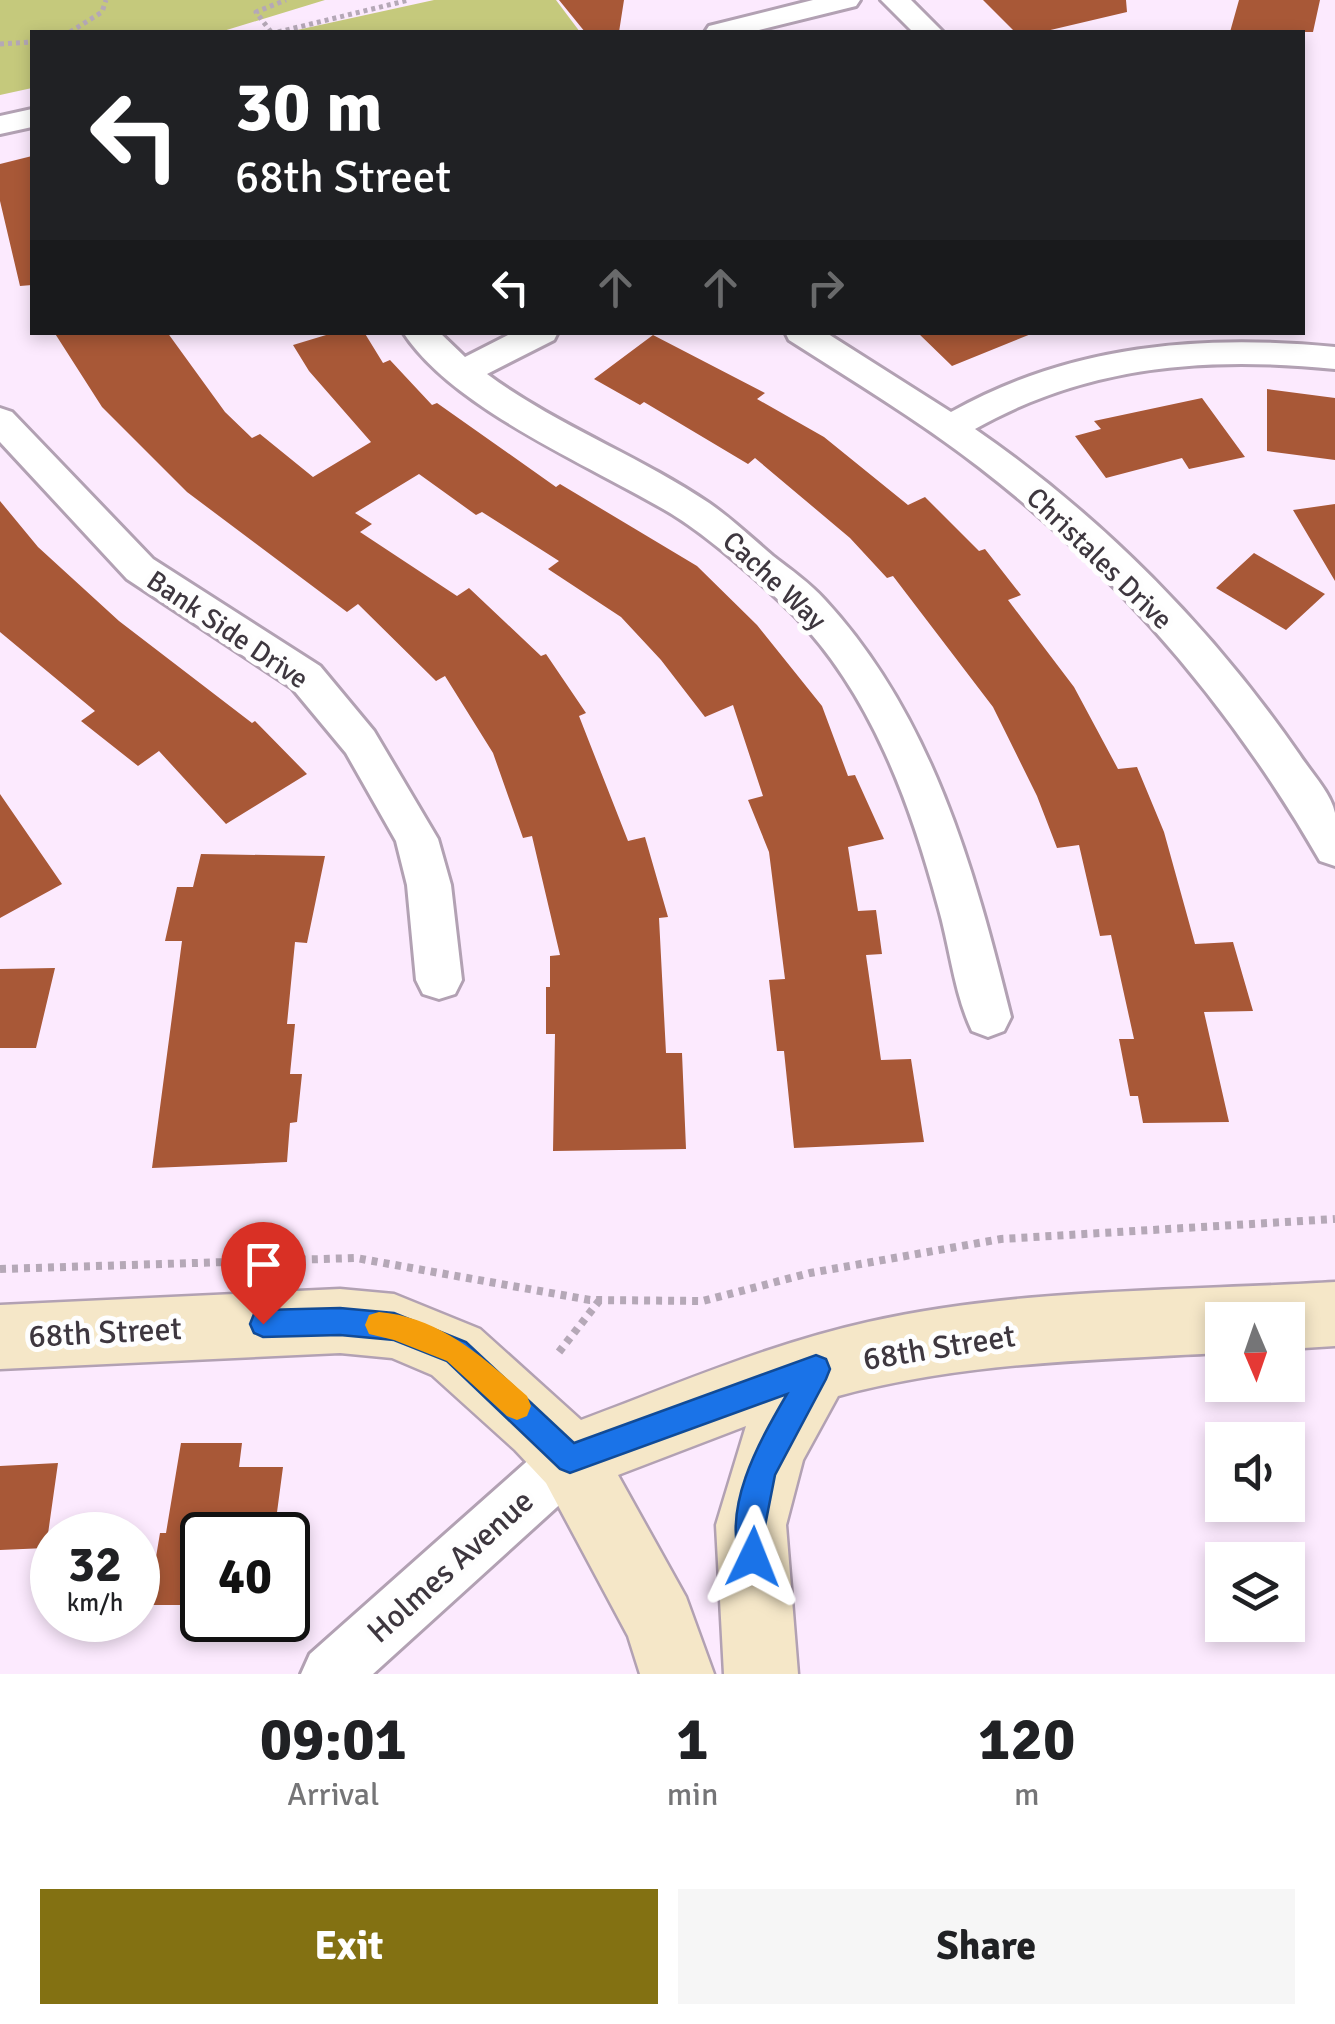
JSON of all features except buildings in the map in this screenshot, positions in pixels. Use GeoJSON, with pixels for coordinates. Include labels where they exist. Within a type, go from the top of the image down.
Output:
{"type":"FeatureCollection","features":[{"type":"Feature","properties":{"kind":"street"},"geometry":{"type":"LineString","coordinates":[[726,30],[846,0]]}},
{"type":"Feature","properties":{"kind":"street"},"geometry":{"type":"LineString","coordinates":[[895,0],[926,30]]}},
{"type":"Feature","properties":{"kind":"street"},"geometry":{"type":"LineString","coordinates":[[0,125],[30,118]]}},
{"type":"Feature","properties":{"kind":"street","name":"Cache Way"},"geometry":{"type":"LineString","coordinates":[[422,335],[462,373],[529,420],[718,526],[811,608],[887,714],[920,783],[962,907],[988,1017]]}},
{"type":"Feature","properties":{"kind":"street"},"geometry":{"type":"LineString","coordinates":[[462,373],[536,335]]}},
{"type":"Feature","properties":{"kind":"street","name":"Christales Drive"},"geometry":{"type":"LineString","coordinates":[[807,335],[950,428],[1087,538],[1166,618],[1307,796],[1335,848]]}},
{"type":"Feature","properties":{"kind":"street"},"geometry":{"type":"LineString","coordinates":[[950,428],[1015,392],[1076,370],[1147,354],[1221,350],[1335,358]]}},
{"type":"Feature","properties":{"kind":"street","name":"Bank Side Drive"},"geometry":{"type":"LineString","coordinates":[[0,420],[140,569],[306,676],[360,742],[417,839],[429,886],[439,980]]}},
{"type":"Feature","properties":{"kind":"street"},"geometry":{"type":"LineString","coordinates":[[1305,1316],[1335,1314]]}},
{"type":"Feature","properties":{"kind":"street","name":"68th Street"},"geometry":{"type":"LineString","coordinates":[[0,1337],[320,1322],[394,1326],[456,1352],[570,1459],[816,1369],[910,1346],[1042,1332],[1205,1322]]}},
{"type":"Feature","properties":{"kind":"street"},"geometry":{"type":"LineString","coordinates":[[761,1674],[751,1526],[761,1475],[771,1449],[816,1369]]}},
{"type":"Feature","properties":{"kind":"street"},"geometry":{"type":"LineString","coordinates":[[570,1459],[660,1623],[677,1674]]}},
{"type":"Feature","properties":{"kind":"street","name":"Holmes Avenue"},"geometry":{"type":"LineString","coordinates":[[330,1674],[570,1459]]}},
{"type":"Feature","properties":{"kind":"path"},"geometry":{"type":"LineString","coordinates":[[73,30],[102,12],[106,0]]}},
{"type":"Feature","properties":{"kind":"path"},"geometry":{"type":"LineString","coordinates":[[272,30],[256,12],[286,0]]}},
{"type":"Feature","properties":{"kind":"path"},"geometry":{"type":"LineString","coordinates":[[282,30],[408,0]]}},
{"type":"Feature","properties":{"kind":"path"},"geometry":{"type":"LineString","coordinates":[[0,44],[30,42]]}},
{"type":"Feature","properties":{"kind":"path"},"geometry":{"type":"LineString","coordinates":[[0,1270],[356,1258],[599,1300],[703,1302],[810,1272],[1000,1238],[1335,1219]]}},
{"type":"Feature","properties":{"kind":"path"},"geometry":{"type":"LineString","coordinates":[[559,1352],[599,1300]]}},
{"type":"Feature","properties":{"kind":"green space"},"geometry":{"type":"Polygon","coordinates":[[[0,0],[325,0],[227,30],[30,30],[30,88],[0,95],[0,0]]]}},
{"type":"Feature","properties":{"kind":"green space"},"geometry":{"type":"Polygon","coordinates":[[[434,0],[556,0],[578,30],[297,30],[434,0]]]}},
{"type":"Feature","properties":{"kind":"slow traffic"},"geometry":{"type":"LineString","coordinates":[[379,1325],[394,1326],[456,1352],[517,1406]]}},
{"type":"Feature","properties":{"kind":"route"},"geometry":{"type":"LineString","coordinates":[[263,1324],[340,1321],[394,1326],[456,1352],[570,1459],[816,1369],[771,1449],[761,1475],[751,1526],[753,1557]]}}]}
